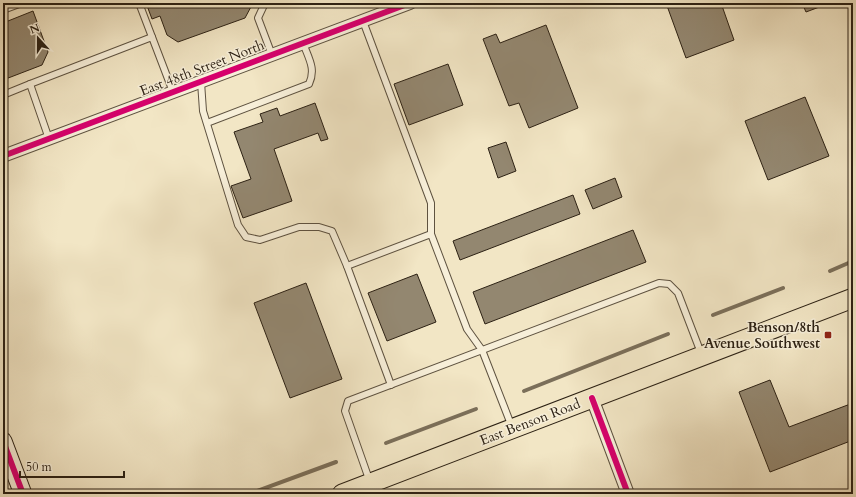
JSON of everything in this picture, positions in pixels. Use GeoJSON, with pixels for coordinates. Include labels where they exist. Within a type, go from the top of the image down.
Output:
{"type":"FeatureCollection","features":[{"type":"Feature","properties":{"kind":"main road","name":"East Benson Road"},"geometry":{"type":"LineString","coordinates":[[342,494],[702,356],[852,302]]}},
{"type":"Feature","properties":{"kind":"street","name":"East 48th Street North"},"geometry":{"type":"LineString","coordinates":[[3,156],[410,3]]}},
{"type":"Feature","properties":{"kind":"street"},"geometry":{"type":"LineString","coordinates":[[592,398],[628,494]]}},
{"type":"Feature","properties":{"kind":"street"},"geometry":{"type":"LineString","coordinates":[[3,441],[23,494]]}},
{"type":"Feature","properties":{"kind":"lane"},"geometry":{"type":"LineString","coordinates":[[3,10],[22,3]]}},
{"type":"Feature","properties":{"kind":"lane"},"geometry":{"type":"LineString","coordinates":[[139,3],[173,92]]}},
{"type":"Feature","properties":{"kind":"lane"},"geometry":{"type":"LineString","coordinates":[[265,3],[258,18],[272,55]]}},
{"type":"Feature","properties":{"kind":"lane"},"geometry":{"type":"LineString","coordinates":[[363,21],[431,203],[431,234],[467,329],[482,350],[512,429]]}},
{"type":"Feature","properties":{"kind":"lane"},"geometry":{"type":"LineString","coordinates":[[3,95],[152,37]]}},
{"type":"Feature","properties":{"kind":"lane"},"geometry":{"type":"LineString","coordinates":[[207,123],[309,84],[312,77],[312,69],[303,44]]}},
{"type":"Feature","properties":{"kind":"lane"},"geometry":{"type":"LineString","coordinates":[[202,82],[203,111],[238,225],[246,237],[260,240],[299,227],[319,227],[332,231],[347,266],[391,385]]}},
{"type":"Feature","properties":{"kind":"lane"},"geometry":{"type":"LineString","coordinates":[[30,84],[49,139]]}},
{"type":"Feature","properties":{"kind":"lane"},"geometry":{"type":"LineString","coordinates":[[347,266],[431,234]]}},
{"type":"Feature","properties":{"kind":"lane"},"geometry":{"type":"LineString","coordinates":[[370,483],[345,411],[348,401],[659,283],[669,284],[678,293],[702,356]]}},
{"type":"Feature","properties":{"kind":"building"},"geometry":{"type":"Polygon","coordinates":[[[146,3],[253,3],[245,18],[178,42],[167,35],[160,16],[152,19],[146,3]]]}},
{"type":"Feature","properties":{"kind":"building"},"geometry":{"type":"Polygon","coordinates":[[[666,3],[721,3],[734,40],[686,58],[666,3]]]}},
{"type":"Feature","properties":{"kind":"building"},"geometry":{"type":"Polygon","coordinates":[[[802,3],[830,3],[806,12],[802,3]]]}},
{"type":"Feature","properties":{"kind":"building"},"geometry":{"type":"Polygon","coordinates":[[[33,11],[48,52],[42,65],[3,80],[3,23],[33,11]]]}},
{"type":"Feature","properties":{"kind":"building"},"geometry":{"type":"Polygon","coordinates":[[[546,25],[578,108],[529,128],[519,103],[509,106],[483,39],[496,34],[500,43],[546,25]]]}},
{"type":"Feature","properties":{"kind":"building"},"geometry":{"type":"Polygon","coordinates":[[[448,64],[463,105],[409,125],[394,84],[448,64]]]}},
{"type":"Feature","properties":{"kind":"building"},"geometry":{"type":"Polygon","coordinates":[[[805,97],[829,156],[768,180],[745,121],[805,97]]]}},
{"type":"Feature","properties":{"kind":"building"},"geometry":{"type":"Polygon","coordinates":[[[315,103],[328,139],[321,141],[318,133],[274,149],[292,201],[243,218],[231,186],[251,179],[234,132],[263,122],[260,114],[277,108],[280,116],[315,103]]]}},
{"type":"Feature","properties":{"kind":"building"},"geometry":{"type":"Polygon","coordinates":[[[506,142],[516,171],[498,178],[488,148],[506,142]]]}},
{"type":"Feature","properties":{"kind":"building"},"geometry":{"type":"Polygon","coordinates":[[[615,178],[622,197],[593,209],[585,190],[615,178]]]}},
{"type":"Feature","properties":{"kind":"building"},"geometry":{"type":"Polygon","coordinates":[[[573,195],[580,214],[460,260],[453,241],[573,195]]]}},
{"type":"Feature","properties":{"kind":"building"},"geometry":{"type":"Polygon","coordinates":[[[633,230],[646,262],[485,324],[473,292],[633,230]]]}},
{"type":"Feature","properties":{"kind":"building"},"geometry":{"type":"Polygon","coordinates":[[[417,274],[436,322],[387,341],[368,293],[417,274]]]}},
{"type":"Feature","properties":{"kind":"building"},"geometry":{"type":"Polygon","coordinates":[[[306,283],[342,379],[290,398],[254,303],[306,283]]]}},
{"type":"Feature","properties":{"kind":"building"},"geometry":{"type":"Polygon","coordinates":[[[770,380],[789,427],[853,403],[853,440],[770,472],[739,392],[770,380]]]}},
{"type":"Feature","properties":{"kind":"waterway"},"geometry":{"type":"LineString","coordinates":[[830,271],[853,261]]}},
{"type":"Feature","properties":{"kind":"waterway"},"geometry":{"type":"LineString","coordinates":[[713,315],[783,288]]}},
{"type":"Feature","properties":{"kind":"waterway"},"geometry":{"type":"LineString","coordinates":[[524,391],[668,334]]}},
{"type":"Feature","properties":{"kind":"waterway"},"geometry":{"type":"LineString","coordinates":[[386,443],[476,409]]}},
{"type":"Feature","properties":{"kind":"waterway"},"geometry":{"type":"LineString","coordinates":[[249,494],[336,462]]}},
{"type":"Feature","properties":{"kind":"cycle path"},"geometry":{"type":"LineString","coordinates":[[3,156],[410,3]]}},
{"type":"Feature","properties":{"kind":"cycle path"},"geometry":{"type":"LineString","coordinates":[[592,398],[628,494]]}},
{"type":"Feature","properties":{"kind":"cycle path"},"geometry":{"type":"LineString","coordinates":[[3,441],[23,494]]}},
{"type":"Feature","properties":{"kind":"place","name":"Benson/8th Avenue Southwest"},"geometry":{"type":"Point","coordinates":[828,335]}}]}
